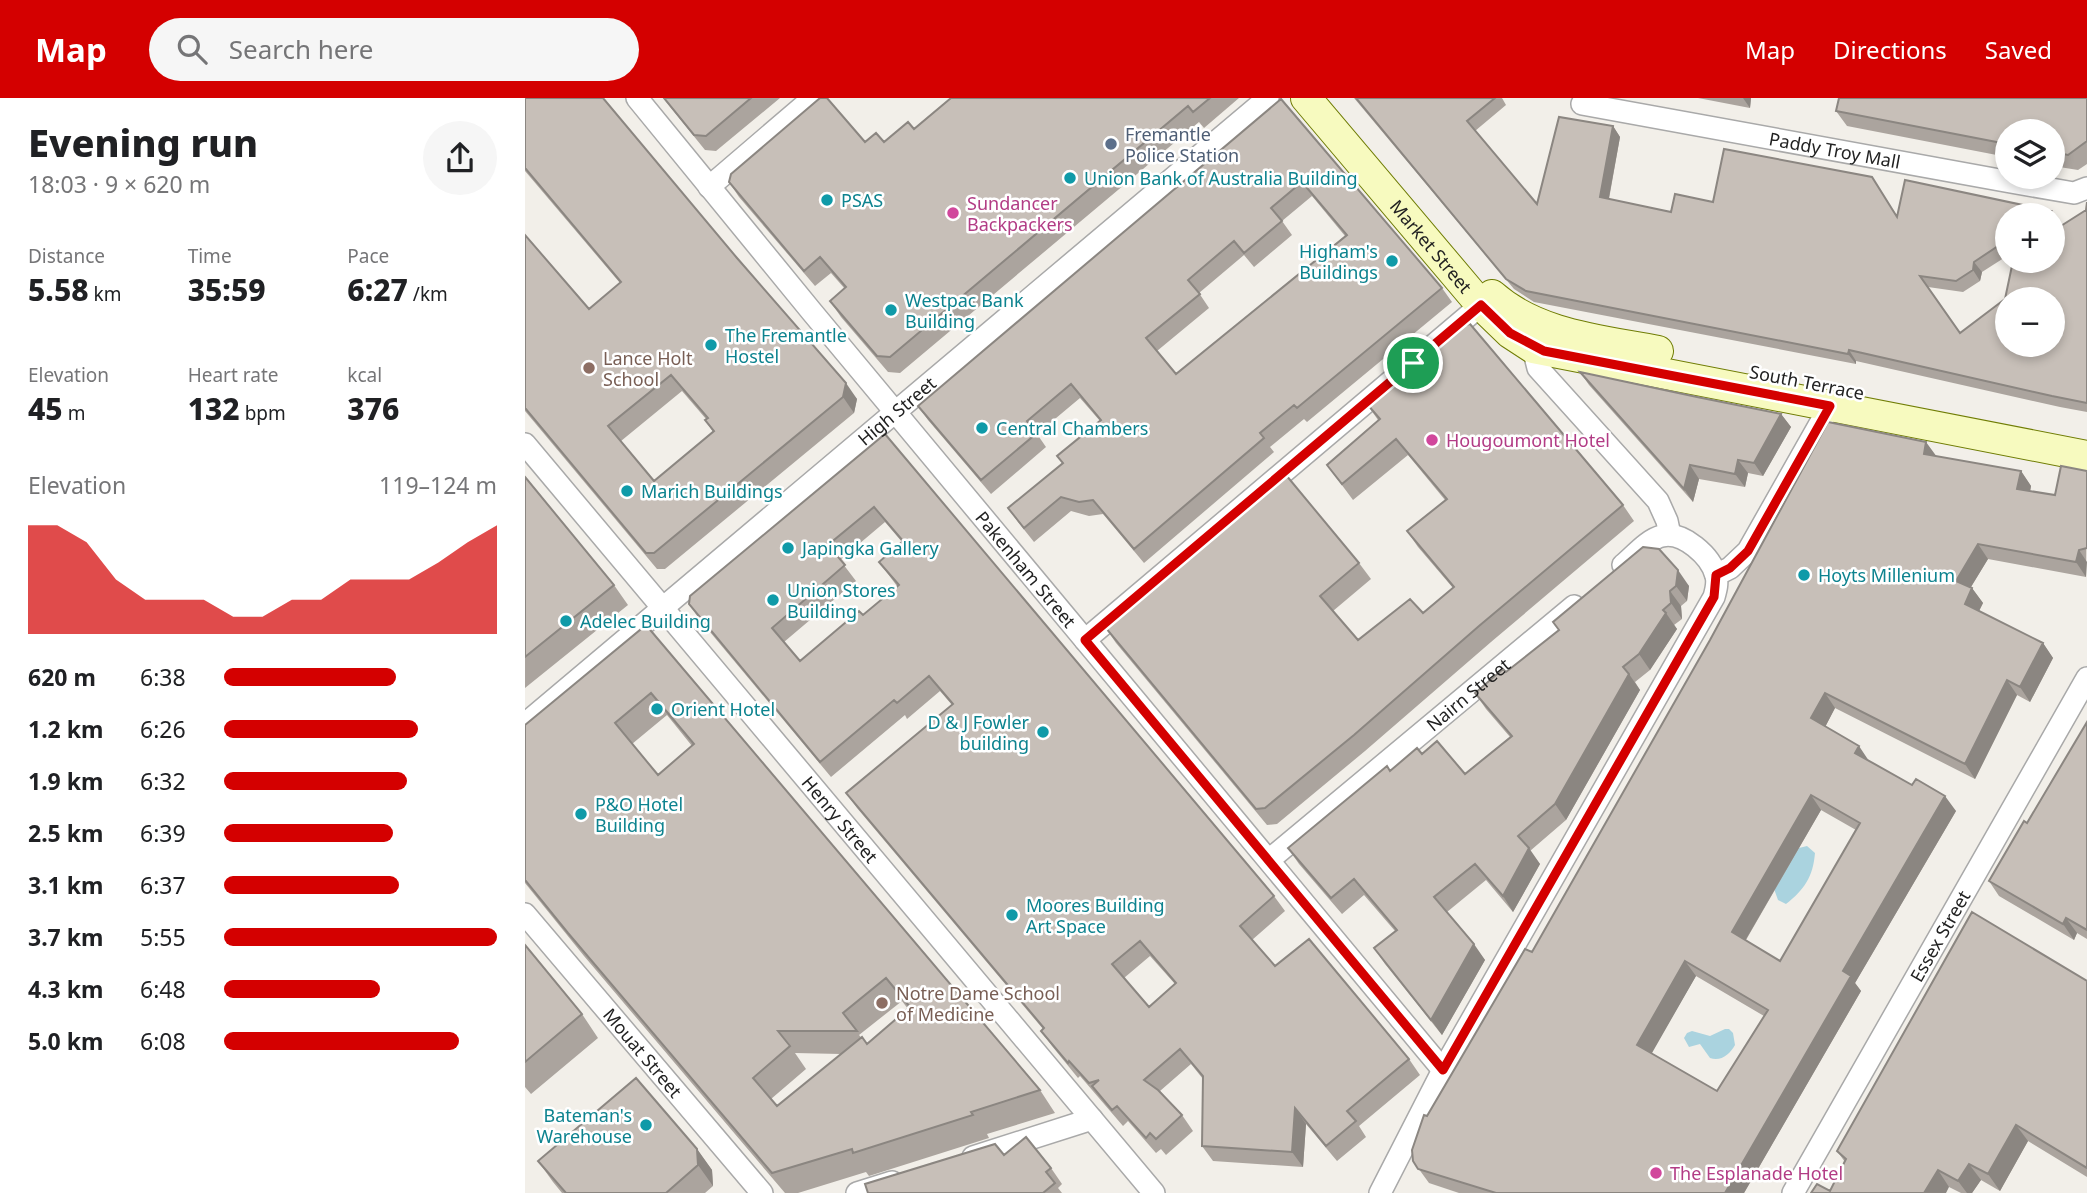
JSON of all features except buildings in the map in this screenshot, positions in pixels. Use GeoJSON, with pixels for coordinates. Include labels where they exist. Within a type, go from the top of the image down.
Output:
{"type":"FeatureCollection","features":[{"type":"Feature","properties":{"kind":"street","name":"Pakenham Street"},"geometry":{"type":"LineString","coordinates":[[637,98],[1443,1070]]}},
{"type":"Feature","properties":{"kind":"street"},"geometry":{"type":"LineString","coordinates":[[709,187],[813,98]]}},
{"type":"Feature","properties":{"kind":"street","name":"High Street"},"geometry":{"type":"LineString","coordinates":[[525,724],[1268,98]]}},
{"type":"Feature","properties":{"kind":"street","name":"Market Street"},"geometry":{"type":"LineString","coordinates":[[1306,98],[1380,189],[1481,305],[1510,333],[1531,334]]}},
{"type":"Feature","properties":{"kind":"street","name":"Market Street"},"geometry":{"type":"LineString","coordinates":[[1331,98],[1487,290],[1514,313],[1531,334]]}},
{"type":"Feature","properties":{"kind":"street","name":"Paddy Troy Mall"},"geometry":{"type":"LineString","coordinates":[[1582,104],[2051,189],[2074,192],[2087,188]]}},
{"type":"Feature","properties":{"kind":"street"},"geometry":{"type":"LineString","coordinates":[[1085,640],[1481,305]]}},
{"type":"Feature","properties":{"kind":"street","name":"South Terrace"},"geometry":{"type":"LineString","coordinates":[[1531,334],[1567,333],[2087,438]]}},
{"type":"Feature","properties":{"kind":"street"},"geometry":{"type":"LineString","coordinates":[[1531,334],[1538,368],[1658,501],[1670,535]]}},
{"type":"Feature","properties":{"kind":"street","name":"South Terrace"},"geometry":{"type":"LineString","coordinates":[[1531,334],[1830,406],[2087,456]]}},
{"type":"Feature","properties":{"kind":"street"},"geometry":{"type":"LineString","coordinates":[[1716,575],[1730,568],[1748,551],[1830,406]]}},
{"type":"Feature","properties":{"kind":"street","name":"Henry Street"},"geometry":{"type":"LineString","coordinates":[[525,444],[1154,1193]]}},
{"type":"Feature","properties":{"kind":"street"},"geometry":{"type":"LineString","coordinates":[[1380,1193],[1443,1070],[1714,597],[1716,575],[1697,549],[1685,540],[1670,535],[1660,536],[1647,544],[1605,579]]}},
{"type":"Feature","properties":{"kind":"street","name":"Nairn Street"},"geometry":{"type":"LineString","coordinates":[[1269,860],[1584,597]]}},
{"type":"Feature","properties":{"kind":"street","name":"Essex Street"},"geometry":{"type":"LineString","coordinates":[[1793,1193],[2087,678]]}},
{"type":"Feature","properties":{"kind":"street","name":"Mouat Street"},"geometry":{"type":"LineString","coordinates":[[525,914],[751,1189]]}},
{"type":"Feature","properties":{"kind":"street"},"geometry":{"type":"LineString","coordinates":[[948,1164],[1092,1119]]}},
{"type":"Feature","properties":{"kind":"street"},"geometry":{"type":"LineString","coordinates":[[857,1193],[909,1177]]}},
{"type":"Feature","properties":{"kind":"water"},"geometry":{"type":"Polygon","coordinates":[[[1807,846],[1815,853],[1810,876],[1798,894],[1786,904],[1778,900],[1773,886],[1795,849],[1807,846]]]}},
{"type":"Feature","properties":{"kind":"water"},"geometry":{"type":"Polygon","coordinates":[[[1725,1029],[1733,1033],[1735,1045],[1728,1054],[1718,1059],[1710,1058],[1700,1044],[1689,1047],[1684,1038],[1692,1031],[1710,1036],[1725,1029]]]}},
{"type":"Feature","properties":{"kind":"place","name":"Fremantle Police Station"},"geometry":{"type":"Point","coordinates":[1111,144]}},
{"type":"Feature","properties":{"kind":"place","name":"Union Bank of Australia Building"},"geometry":{"type":"Point","coordinates":[1070,178]}},
{"type":"Feature","properties":{"kind":"place","name":"PSAS"},"geometry":{"type":"Point","coordinates":[827,200]}},
{"type":"Feature","properties":{"kind":"place","name":"Sundancer Backpackers"},"geometry":{"type":"Point","coordinates":[953,213]}},
{"type":"Feature","properties":{"kind":"place","name":"Higham's Buildings"},"geometry":{"type":"Point","coordinates":[1392,261]}},
{"type":"Feature","properties":{"kind":"place","name":"Westpac Bank Building"},"geometry":{"type":"Point","coordinates":[891,310]}},
{"type":"Feature","properties":{"kind":"place","name":"The Fremantle Hostel"},"geometry":{"type":"Point","coordinates":[711,345]}},
{"type":"Feature","properties":{"kind":"place","name":"Lance Holt School"},"geometry":{"type":"Point","coordinates":[589,368]}},
{"type":"Feature","properties":{"kind":"place","name":"Central Chambers"},"geometry":{"type":"Point","coordinates":[982,428]}},
{"type":"Feature","properties":{"kind":"place","name":"Hougoumont Hotel"},"geometry":{"type":"Point","coordinates":[1432,440]}},
{"type":"Feature","properties":{"kind":"place","name":"Marich Buildings"},"geometry":{"type":"Point","coordinates":[627,491]}},
{"type":"Feature","properties":{"kind":"place","name":"Japingka Gallery"},"geometry":{"type":"Point","coordinates":[788,548]}},
{"type":"Feature","properties":{"kind":"place","name":"Hoyts Millenium"},"geometry":{"type":"Point","coordinates":[1804,575]}},
{"type":"Feature","properties":{"kind":"place","name":"Union Stores Building"},"geometry":{"type":"Point","coordinates":[773,600]}},
{"type":"Feature","properties":{"kind":"place","name":"Adelec Building"},"geometry":{"type":"Point","coordinates":[566,621]}},
{"type":"Feature","properties":{"kind":"place","name":"Orient Hotel"},"geometry":{"type":"Point","coordinates":[657,709]}},
{"type":"Feature","properties":{"kind":"place","name":"D & J Fowler building"},"geometry":{"type":"Point","coordinates":[1043,732]}},
{"type":"Feature","properties":{"kind":"place","name":"P&O Hotel Building"},"geometry":{"type":"Point","coordinates":[581,814]}},
{"type":"Feature","properties":{"kind":"place","name":"Moores Building Art Space"},"geometry":{"type":"Point","coordinates":[1012,915]}},
{"type":"Feature","properties":{"kind":"place","name":"Notre Dame School of Medicine"},"geometry":{"type":"Point","coordinates":[882,1003]}},
{"type":"Feature","properties":{"kind":"place","name":"Bateman's Warehouse"},"geometry":{"type":"Point","coordinates":[646,1125]}},
{"type":"Feature","properties":{"kind":"place","name":"The Esplanade Hotel"},"geometry":{"type":"Point","coordinates":[1656,1173]}},
{"type":"Feature","properties":{"kind":"route"},"geometry":{"type":"LineString","coordinates":[[1481,305],[1510,333],[1544,351],[1830,406],[1748,551],[1730,568],[1716,575],[1714,597],[1443,1070],[1085,640],[1413,363],[1481,305]]}}]}
